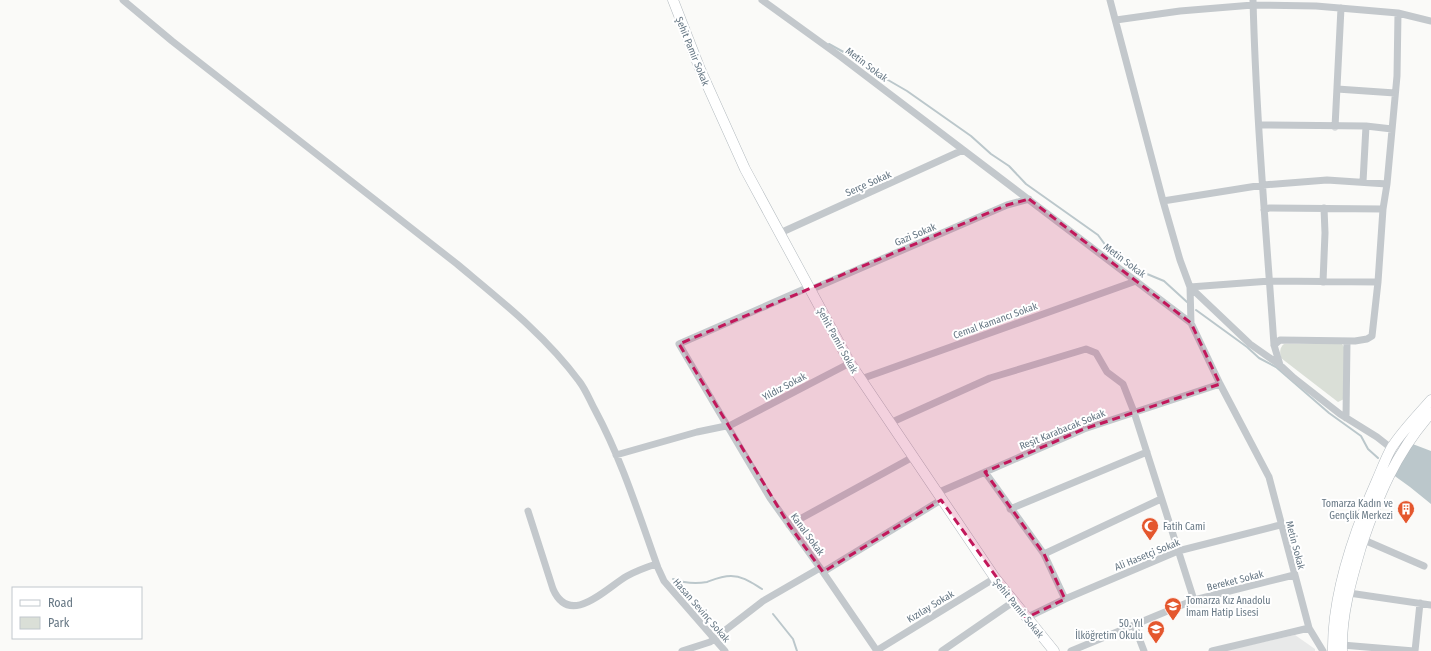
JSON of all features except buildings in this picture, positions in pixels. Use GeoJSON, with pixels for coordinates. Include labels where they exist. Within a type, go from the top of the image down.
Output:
{"type":"FeatureCollection","features":[{"type":"Feature","properties":{"kind":"street","name":"Hasan Sevinç Sokak"},"geometry":{"type":"LineString","coordinates":[[123,0],[172,41],[456,264],[547,342],[580,382],[606,430],[664,581],[712,641],[725,651]]}},
{"type":"Feature","properties":{"kind":"street","name":"Şehit Pamir Sokak"},"geometry":{"type":"LineString","coordinates":[[673,0],[700,69],[738,155],[850,363],[995,578],[1052,650]]}},
{"type":"Feature","properties":{"kind":"street","name":"Metin Sokak"},"geometry":{"type":"LineString","coordinates":[[762,0],[830,49],[1191,323],[1220,384],[1269,477],[1280,525],[1308,628],[1323,651]]}},
{"type":"Feature","properties":{"kind":"street"},"geometry":{"type":"LineString","coordinates":[[1110,0],[1163,201],[1180,260],[1190,287],[1191,323]]}},
{"type":"Feature","properties":{"kind":"street"},"geometry":{"type":"LineString","coordinates":[[1116,20],[1253,3],[1316,6],[1398,13],[1431,21]]}},
{"type":"Feature","properties":{"kind":"street"},"geometry":{"type":"LineString","coordinates":[[1253,3],[1255,68],[1274,345],[1280,365]]}},
{"type":"Feature","properties":{"kind":"street"},"geometry":{"type":"LineString","coordinates":[[1335,127],[1341,8]]}},
{"type":"Feature","properties":{"kind":"street"},"geometry":{"type":"LineString","coordinates":[[1274,345],[1280,340],[1347,341],[1367,339],[1372,336],[1378,282],[1383,208],[1387,184],[1397,76],[1398,13]]}},
{"type":"Feature","properties":{"kind":"street"},"geometry":{"type":"LineString","coordinates":[[1337,89],[1395,93]]}},
{"type":"Feature","properties":{"kind":"street"},"geometry":{"type":"LineString","coordinates":[[1259,125],[1335,127],[1366,126],[1392,129]]}},
{"type":"Feature","properties":{"kind":"street"},"geometry":{"type":"LineString","coordinates":[[1363,182],[1366,126]]}},
{"type":"Feature","properties":{"kind":"street","name":"Serçe Sokak"},"geometry":{"type":"LineString","coordinates":[[780,233],[963,150]]}},
{"type":"Feature","properties":{"kind":"street"},"geometry":{"type":"LineString","coordinates":[[1163,201],[1263,185],[1327,180],[1387,184]]}},
{"type":"Feature","properties":{"kind":"street","name":"Gazi Sokak"},"geometry":{"type":"LineString","coordinates":[[679,344],[1007,205],[1029,199]]}},
{"type":"Feature","properties":{"kind":"street"},"geometry":{"type":"LineString","coordinates":[[1264,210],[1269,208],[1383,208]]}},
{"type":"Feature","properties":{"kind":"street"},"geometry":{"type":"LineString","coordinates":[[1323,282],[1325,233],[1324,208]]}},
{"type":"Feature","properties":{"kind":"street","name":"Cemal Kamancı Sokak"},"geometry":{"type":"LineString","coordinates":[[861,379],[1136,280]]}},
{"type":"Feature","properties":{"kind":"street"},"geometry":{"type":"LineString","coordinates":[[1190,287],[1270,281],[1378,282]]}},
{"type":"Feature","properties":{"kind":"street"},"geometry":{"type":"LineString","coordinates":[[1190,287],[1250,344],[1280,365],[1310,392],[1391,448]]}},
{"type":"Feature","properties":{"kind":"street"},"geometry":{"type":"LineString","coordinates":[[1346,418],[1347,341]]}},
{"type":"Feature","properties":{"kind":"street","name":"Kanal Sokak"},"geometry":{"type":"LineString","coordinates":[[679,344],[726,426],[770,498],[877,651]]}},
{"type":"Feature","properties":{"kind":"street"},"geometry":{"type":"LineString","coordinates":[[890,423],[990,378],[1086,349],[1096,353],[1107,372],[1124,384],[1194,600]]}},
{"type":"Feature","properties":{"kind":"street","name":"Yıldız Sokak"},"geometry":{"type":"LineString","coordinates":[[616,455],[697,432],[726,426],[850,363]]}},
{"type":"Feature","properties":{"kind":"street","name":"Reşit Karabacak Sokak"},"geometry":{"type":"LineString","coordinates":[[682,651],[712,641],[763,601],[821,570],[939,496],[985,472],[1084,429],[1220,384]]}},
{"type":"Feature","properties":{"kind":"street"},"geometry":{"type":"LineString","coordinates":[[1339,649],[1333,633],[1342,578],[1365,508],[1391,448],[1411,422],[1431,400]]}},
{"type":"Feature","properties":{"kind":"street"},"geometry":{"type":"LineString","coordinates":[[1339,649],[1351,580],[1373,511],[1391,470],[1418,427],[1431,413]]}},
{"type":"Feature","properties":{"kind":"street"},"geometry":{"type":"LineString","coordinates":[[1010,509],[1147,452]]}},
{"type":"Feature","properties":{"kind":"street"},"geometry":{"type":"LineString","coordinates":[[789,525],[913,457]]}},
{"type":"Feature","properties":{"kind":"street"},"geometry":{"type":"LineString","coordinates":[[985,472],[1010,509],[1044,554],[1064,599]]}},
{"type":"Feature","properties":{"kind":"street"},"geometry":{"type":"LineString","coordinates":[[1044,554],[1161,499]]}},
{"type":"Feature","properties":{"kind":"street"},"geometry":{"type":"LineString","coordinates":[[528,511],[553,589],[556,595],[565,604],[572,606],[590,601],[627,576],[657,566]]}},
{"type":"Feature","properties":{"kind":"street","name":"Ali Hasetçi Sokak"},"geometry":{"type":"LineString","coordinates":[[1026,618],[1064,599],[1178,551],[1280,525]]}},
{"type":"Feature","properties":{"kind":"street"},"geometry":{"type":"LineString","coordinates":[[1364,540],[1424,566]]}},
{"type":"Feature","properties":{"kind":"street","name":"Bereket Sokak"},"geometry":{"type":"LineString","coordinates":[[1071,651],[1194,600],[1294,575]]}},
{"type":"Feature","properties":{"kind":"street","name":"Kızılay Sokak"},"geometry":{"type":"LineString","coordinates":[[877,651],[995,578]]}},
{"type":"Feature","properties":{"kind":"street"},"geometry":{"type":"LineString","coordinates":[[1349,593],[1431,605]]}},
{"type":"Feature","properties":{"kind":"street"},"geometry":{"type":"LineString","coordinates":[[942,651],[1013,602]]}},
{"type":"Feature","properties":{"kind":"street"},"geometry":{"type":"LineString","coordinates":[[1339,649],[1415,651],[1420,603]]}},
{"type":"Feature","properties":{"kind":"street"},"geometry":{"type":"LineString","coordinates":[[1134,625],[1144,651]]}},
{"type":"Feature","properties":{"kind":"street"},"geometry":{"type":"LineString","coordinates":[[1217,650],[1308,628]]}},
{"type":"Feature","properties":{"kind":"street"},"geometry":{"type":"LineString","coordinates":[[712,641],[712,651]]}},
{"type":"Feature","properties":{"kind":"highlighted area"},"geometry":{"type":"Polygon","coordinates":[[[1029,199],[1191,323],[1220,384],[1084,429],[985,472],[1044,554],[1065,599],[1026,618],[941,500],[823,572],[789,525],[679,344],[1007,205],[1029,199]]]}},
{"type":"Feature","properties":{"kind":"shaded area"},"geometry":{"type":"Polygon","coordinates":[[[1410,443],[1431,451],[1431,504],[1392,474],[1410,443]]]}},
{"type":"Feature","properties":{"kind":"shaded area"},"geometry":{"type":"Polygon","coordinates":[[[1295,635],[1315,649],[1315,651],[1223,651],[1295,635]]]}},
{"type":"Feature","properties":{"kind":"green space"},"geometry":{"type":"Polygon","coordinates":[[[1284,344],[1342,344],[1344,347],[1344,399],[1338,402],[1281,358],[1280,352],[1281,347],[1284,344]]]}},
{"type":"Feature","properties":{"kind":"waterway"},"geometry":{"type":"LineString","coordinates":[[829,44],[858,60],[876,73],[907,91],[971,136],[991,154],[1009,166],[1026,184],[1098,235],[1109,250],[1135,269],[1164,281],[1187,302]]}},
{"type":"Feature","properties":{"kind":"waterway"},"geometry":{"type":"LineString","coordinates":[[1196,310],[1247,347],[1259,358],[1276,367],[1329,413],[1361,436],[1368,449],[1378,458]]}},
{"type":"Feature","properties":{"kind":"waterway"},"geometry":{"type":"LineString","coordinates":[[673,579],[698,583],[735,576],[747,580],[762,589]]}},
{"type":"Feature","properties":{"kind":"waterway"},"geometry":{"type":"LineString","coordinates":[[773,614],[793,639],[797,651]]}},
{"type":"Feature","properties":{"kind":"place","name":"Tomarza Kadın ve Gençlik Merkezi"},"geometry":{"type":"Point","coordinates":[1406,524]}},
{"type":"Feature","properties":{"kind":"place","name":"Fatih Cami"},"geometry":{"type":"Point","coordinates":[1150,541]}},
{"type":"Feature","properties":{"kind":"place","name":"Tomarza Kız Anadolu İmam Hatip Lisesi"},"geometry":{"type":"Point","coordinates":[1173,621]}},
{"type":"Feature","properties":{"kind":"place","name":"50. Yıl İlköğretim Okulu"},"geometry":{"type":"Point","coordinates":[1156,644]}}]}
